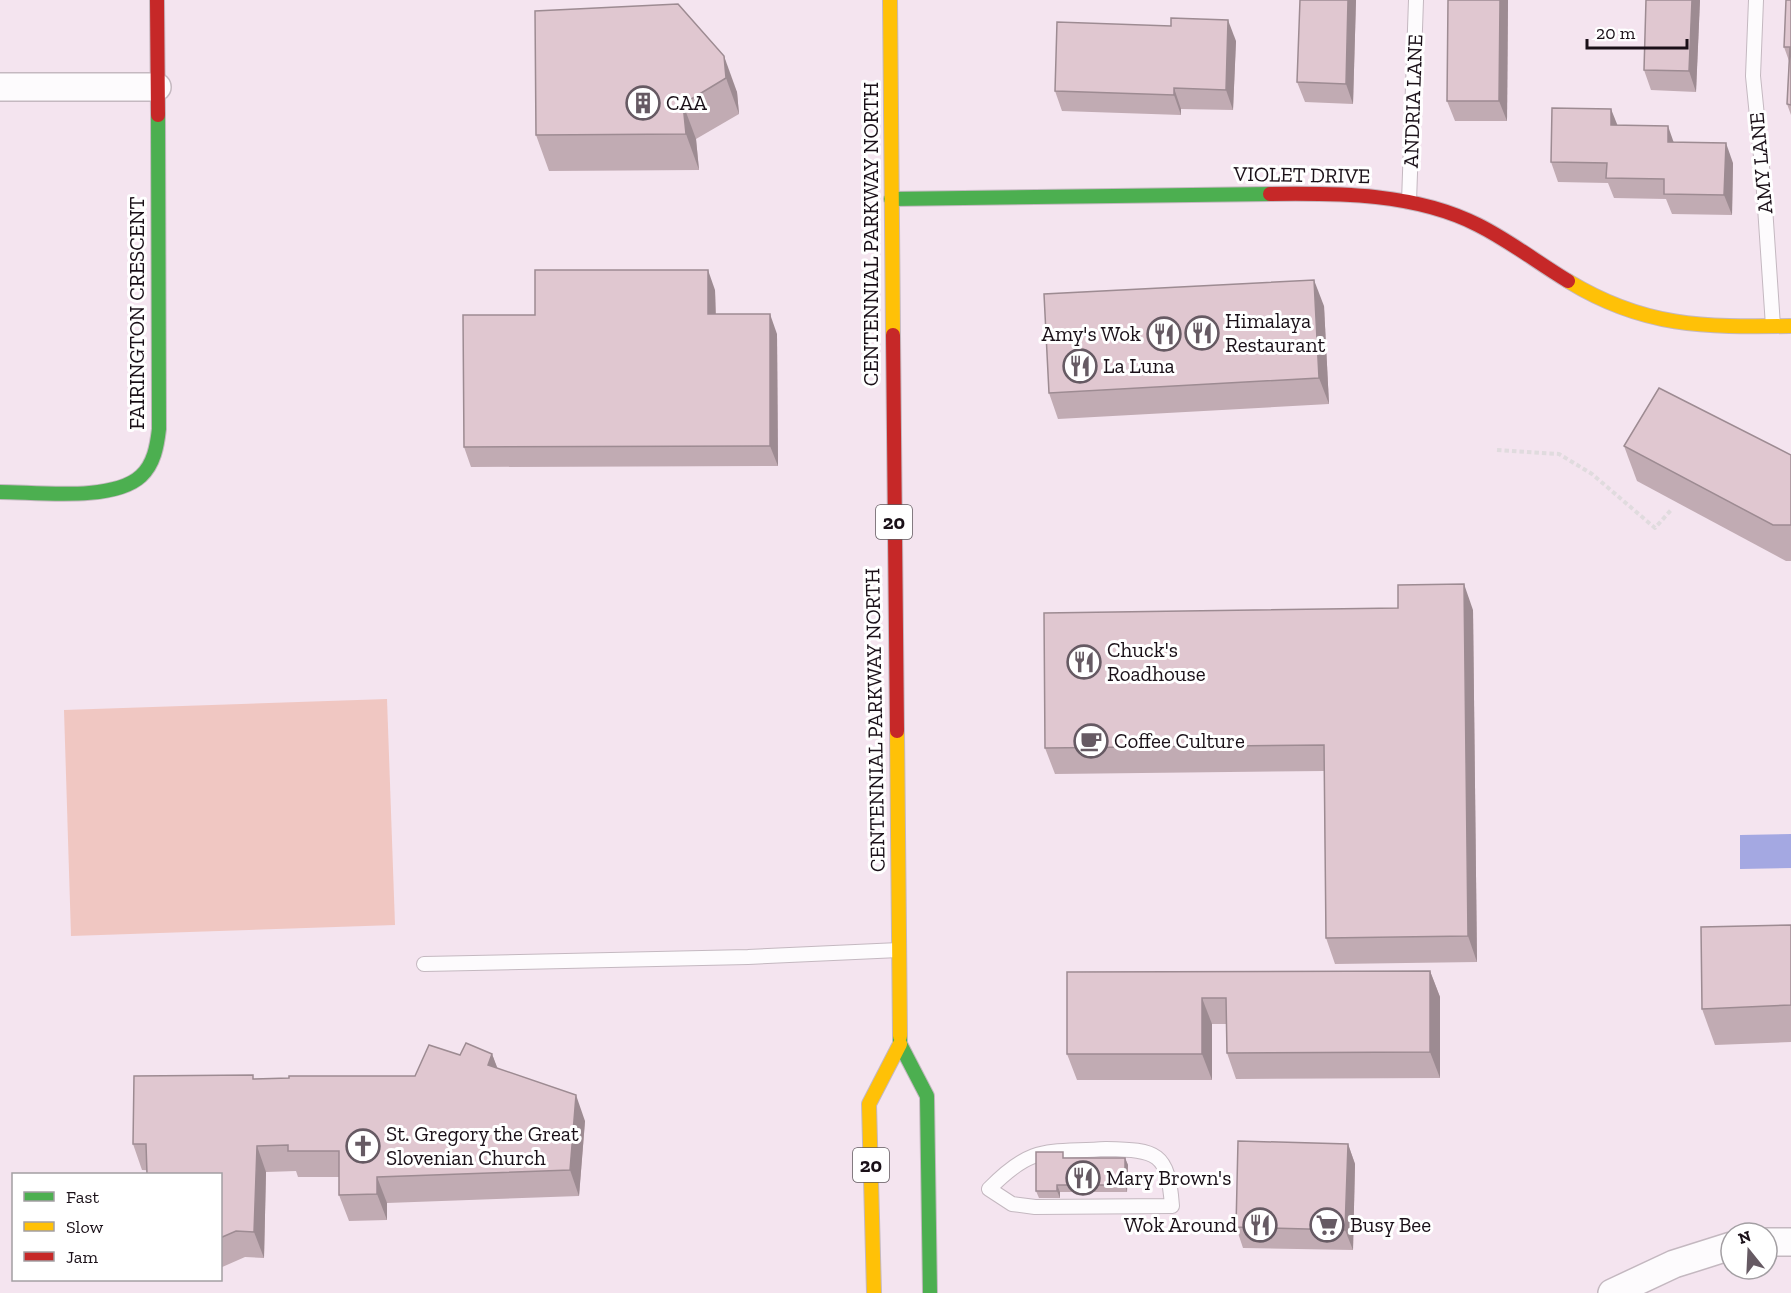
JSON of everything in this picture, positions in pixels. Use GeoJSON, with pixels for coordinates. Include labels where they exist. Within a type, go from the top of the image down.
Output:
{"type":"FeatureCollection","features":[{"type":"Feature","properties":{"kind":"street","name":"FAIRINGTON CRESCENT"},"geometry":{"type":"LineString","coordinates":[[0,492],[115,490],[134,483],[154,459],[159,429],[157,0]]}},
{"type":"Feature","properties":{"kind":"street","name":"CENTENNIAL PARKWAY NORTH"},"geometry":{"type":"LineString","coordinates":[[890,0],[900,1044],[927,1096],[930,1293]]}},
{"type":"Feature","properties":{"kind":"street"},"geometry":{"type":"LineString","coordinates":[[0,87],[157,87]]}},
{"type":"Feature","properties":{"kind":"street","name":"VIOLET DRIVE"},"geometry":{"type":"LineString","coordinates":[[891,199],[1354,193],[1434,208],[1468,221],[1499,237],[1577,287],[1638,315],[1667,322],[1715,328],[1791,326]]}},
{"type":"Feature","properties":{"kind":"street","name":"CENTENNIAL PARKWAY NORTH"},"geometry":{"type":"LineString","coordinates":[[874,1293],[869,1104],[900,1044]]}},
{"type":"Feature","properties":{"kind":"street"},"geometry":{"type":"LineString","coordinates":[[1611,1293],[1674,1264],[1719,1250]]}},
{"type":"Feature","properties":{"kind":"lane","name":"ANDRIA LANE"},"geometry":{"type":"LineString","coordinates":[[1409,202],[1416,0]]}},
{"type":"Feature","properties":{"kind":"lane","name":"AMY LANE"},"geometry":{"type":"LineString","coordinates":[[1756,0],[1753,75],[1763,177],[1773,326]]}},
{"type":"Feature","properties":{"kind":"lane"},"geometry":{"type":"LineString","coordinates":[[424,964],[747,957],[899,950]]}},
{"type":"Feature","properties":{"kind":"lane"},"geometry":{"type":"LineString","coordinates":[[1106,1149],[1140,1150],[1156,1157],[1170,1174],[1172,1206],[1035,1207],[1012,1204],[989,1189],[1023,1158],[1036,1153],[1106,1149]]}},
{"type":"Feature","properties":{"kind":"path"},"geometry":{"type":"LineString","coordinates":[[1497,450],[1559,454],[1592,474],[1655,528],[1671,510]]}},
{"type":"Feature","properties":{"kind":"shaded area"},"geometry":{"type":"Polygon","coordinates":[[[387,699],[395,925],[71,936],[64,710],[387,699]]]}},
{"type":"Feature","properties":{"kind":"water"},"geometry":{"type":"Polygon","coordinates":[[[1791,834],[1791,868],[1740,869],[1740,835],[1791,834]]]}},
{"type":"Feature","properties":{"kind":"building"},"geometry":{"type":"Polygon","coordinates":[[[1300,0],[1348,0],[1346,84],[1297,82],[1300,0]]]}},
{"type":"Feature","properties":{"kind":"building"},"geometry":{"type":"Polygon","coordinates":[[[1448,0],[1500,0],[1499,101],[1447,101],[1448,0]]]}},
{"type":"Feature","properties":{"kind":"building"},"geometry":{"type":"Polygon","coordinates":[[[1646,0],[1692,0],[1689,71],[1644,70],[1646,0]]]}},
{"type":"Feature","properties":{"kind":"building"},"geometry":{"type":"Polygon","coordinates":[[[1786,0],[1791,0],[1791,105],[1787,104],[1790,47],[1784,47],[1786,0]]]}},
{"type":"Feature","properties":{"kind":"building","name":"CAA"},"geometry":{"type":"Polygon","coordinates":[[[678,4],[724,56],[726,78],[683,104],[686,134],[536,135],[535,11],[678,4]]]}},
{"type":"Feature","properties":{"kind":"building"},"geometry":{"type":"Polygon","coordinates":[[[1171,18],[1228,20],[1226,90],[1174,88],[1174,95],[1055,91],[1057,22],[1171,26],[1171,18]]]}},
{"type":"Feature","properties":{"kind":"building"},"geometry":{"type":"Polygon","coordinates":[[[1552,108],[1611,109],[1611,125],[1668,126],[1668,142],[1726,143],[1724,195],[1664,194],[1664,179],[1606,178],[1607,163],[1551,162],[1552,108]]]}},
{"type":"Feature","properties":{"kind":"building"},"geometry":{"type":"Polygon","coordinates":[[[535,270],[708,270],[708,314],[770,314],[770,446],[464,447],[463,315],[535,315],[535,270]]]}},
{"type":"Feature","properties":{"kind":"building"},"geometry":{"type":"Polygon","coordinates":[[[1314,280],[1319,378],[1049,393],[1044,294],[1314,280]]]}},
{"type":"Feature","properties":{"kind":"building"},"geometry":{"type":"Polygon","coordinates":[[[1659,388],[1791,455],[1791,525],[1773,525],[1624,446],[1659,388]]]}},
{"type":"Feature","properties":{"kind":"building"},"geometry":{"type":"Polygon","coordinates":[[[1464,584],[1468,936],[1326,938],[1324,745],[1045,748],[1044,613],[1398,608],[1398,585],[1464,584]]]}},
{"type":"Feature","properties":{"kind":"building"},"geometry":{"type":"Polygon","coordinates":[[[1791,925],[1791,1005],[1702,1009],[1701,927],[1791,925]]]}},
{"type":"Feature","properties":{"kind":"building"},"geometry":{"type":"Polygon","coordinates":[[[1430,971],[1430,1052],[1227,1053],[1226,998],[1202,998],[1202,1054],[1067,1054],[1067,972],[1430,971]]]}},
{"type":"Feature","properties":{"kind":"building","name":"St. Gregory the Great Slovenian Church"},"geometry":{"type":"Polygon","coordinates":[[[466,1043],[492,1054],[488,1065],[576,1095],[570,1170],[377,1177],[377,1194],[339,1195],[339,1151],[288,1151],[288,1145],[257,1146],[254,1232],[236,1231],[222,1237],[222,1173],[147,1173],[146,1144],[133,1144],[134,1076],[253,1075],[253,1079],[289,1078],[289,1076],[415,1076],[429,1045],[460,1055],[466,1043]]]}},
{"type":"Feature","properties":{"kind":"building"},"geometry":{"type":"Polygon","coordinates":[[[1238,1141],[1348,1144],[1345,1230],[1236,1227],[1238,1141]]]}},
{"type":"Feature","properties":{"kind":"building","name":"Mary Brown's"},"geometry":{"type":"Polygon","coordinates":[[[1036,1152],[1063,1152],[1063,1158],[1125,1158],[1125,1185],[1057,1185],[1057,1191],[1036,1191],[1036,1152]]]}},
{"type":"Feature","properties":{"kind":"traffic: fast"},"geometry":{"type":"LineString","coordinates":[[0,492],[74,494],[112,489],[128,484],[141,476],[152,460],[159,429],[158,115]]}},
{"type":"Feature","properties":{"kind":"traffic: fast"},"geometry":{"type":"LineString","coordinates":[[891,199],[1270,194]]}},
{"type":"Feature","properties":{"kind":"traffic: fast"},"geometry":{"type":"LineString","coordinates":[[900,1036],[900,1044],[927,1096],[930,1293]]}},
{"type":"Feature","properties":{"kind":"traffic: slow"},"geometry":{"type":"LineString","coordinates":[[890,0],[893,335]]}},
{"type":"Feature","properties":{"kind":"traffic: slow"},"geometry":{"type":"LineString","coordinates":[[1568,281],[1623,308],[1676,322],[1730,326],[1791,326]]}},
{"type":"Feature","properties":{"kind":"traffic: slow"},"geometry":{"type":"LineString","coordinates":[[897,731],[900,1036]]}},
{"type":"Feature","properties":{"kind":"traffic: slow"},"geometry":{"type":"LineString","coordinates":[[874,1293],[869,1104],[900,1044]]}},
{"type":"Feature","properties":{"kind":"traffic: jam"},"geometry":{"type":"LineString","coordinates":[[157,0],[158,115]]}},
{"type":"Feature","properties":{"kind":"traffic: jam"},"geometry":{"type":"LineString","coordinates":[[1270,194],[1376,197],[1403,201],[1454,214],[1490,231],[1568,281]]}},
{"type":"Feature","properties":{"kind":"traffic: jam"},"geometry":{"type":"LineString","coordinates":[[893,335],[897,731]]}},
{"type":"Feature","properties":{"kind":"place","name":"CAA"},"geometry":{"type":"Point","coordinates":[643,103]}},
{"type":"Feature","properties":{"kind":"place","name":"Himalaya Restaurant"},"geometry":{"type":"Point","coordinates":[1202,333]}},
{"type":"Feature","properties":{"kind":"place","name":"Amy's Wok"},"geometry":{"type":"Point","coordinates":[1164,334]}},
{"type":"Feature","properties":{"kind":"place","name":"La Luna"},"geometry":{"type":"Point","coordinates":[1080,366]}},
{"type":"Feature","properties":{"kind":"place","name":"Chuck's Roadhouse"},"geometry":{"type":"Point","coordinates":[1084,662]}},
{"type":"Feature","properties":{"kind":"place","name":"Coffee Culture"},"geometry":{"type":"Point","coordinates":[1091,741]}},
{"type":"Feature","properties":{"kind":"place","name":"St. Gregory the Great Slovenian Church"},"geometry":{"type":"Point","coordinates":[363,1146]}},
{"type":"Feature","properties":{"kind":"place","name":"Mary Brown's"},"geometry":{"type":"Point","coordinates":[1083,1178]}},
{"type":"Feature","properties":{"kind":"place","name":"Wok Around"},"geometry":{"type":"Point","coordinates":[1260,1225]}},
{"type":"Feature","properties":{"kind":"place","name":"Busy Bee"},"geometry":{"type":"Point","coordinates":[1327,1225]}}]}
